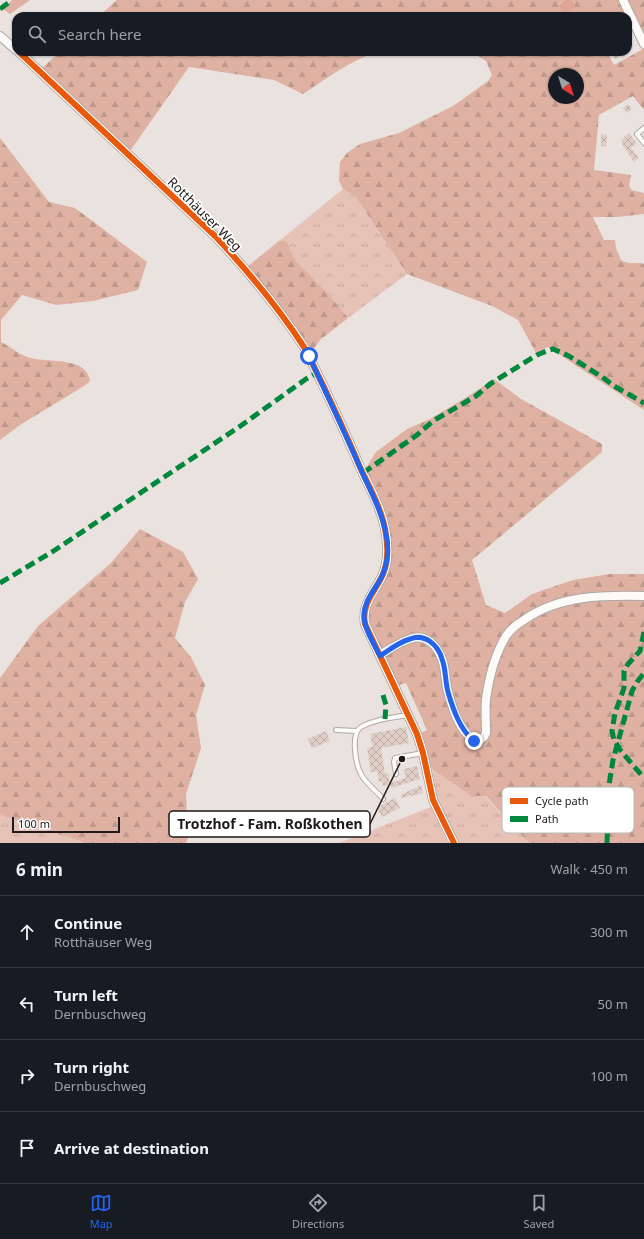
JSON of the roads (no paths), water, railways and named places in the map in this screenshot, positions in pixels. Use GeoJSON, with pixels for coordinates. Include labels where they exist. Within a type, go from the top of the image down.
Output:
{"type":"FeatureCollection","features":[{"type":"Feature","properties":{"kind":"street"},"geometry":{"type":"LineString","coordinates":[[623,0],[629,12]]}},
{"type":"Feature","properties":{"kind":"street"},"geometry":{"type":"LineString","coordinates":[[632,19],[644,44]]}},
{"type":"Feature","properties":{"kind":"street"},"geometry":{"type":"LineString","coordinates":[[0,36],[12,46]]}},
{"type":"Feature","properties":{"kind":"street","name":"Rotthäuser Weg"},"geometry":{"type":"LineString","coordinates":[[23,56],[215,236],[233,255],[271,302],[304,347],[341,423],[378,506],[383,521],[387,542],[386,566],[366,606],[364,612],[365,624],[408,714],[423,752],[433,800],[454,843]]}},
{"type":"Feature","properties":{"kind":"street"},"geometry":{"type":"LineString","coordinates":[[380,656],[410,639],[420,638],[429,640],[433,643],[443,660],[448,692],[456,715],[464,731],[476,742],[484,737],[486,733],[486,700],[494,663],[502,644],[512,629],[529,616],[554,604],[600,596],[644,596]]}},
{"type":"Feature","properties":{"kind":"lane"},"geometry":{"type":"LineString","coordinates":[[644,128],[637,134],[644,143]]}},
{"type":"Feature","properties":{"kind":"lane"},"geometry":{"type":"LineString","coordinates":[[383,799],[367,783],[360,773],[355,753],[357,731],[361,727],[384,718],[408,714]]}},
{"type":"Feature","properties":{"kind":"lane"},"geometry":{"type":"LineString","coordinates":[[336,730],[357,731]]}},
{"type":"Feature","properties":{"kind":"lane"},"geometry":{"type":"LineString","coordinates":[[396,774],[394,762],[396,758],[423,752]]}},
{"type":"Feature","properties":{"kind":"place","name":"Trotzhof - Fam. Roßkothen"},"geometry":{"type":"Point","coordinates":[402,759]}}]}
